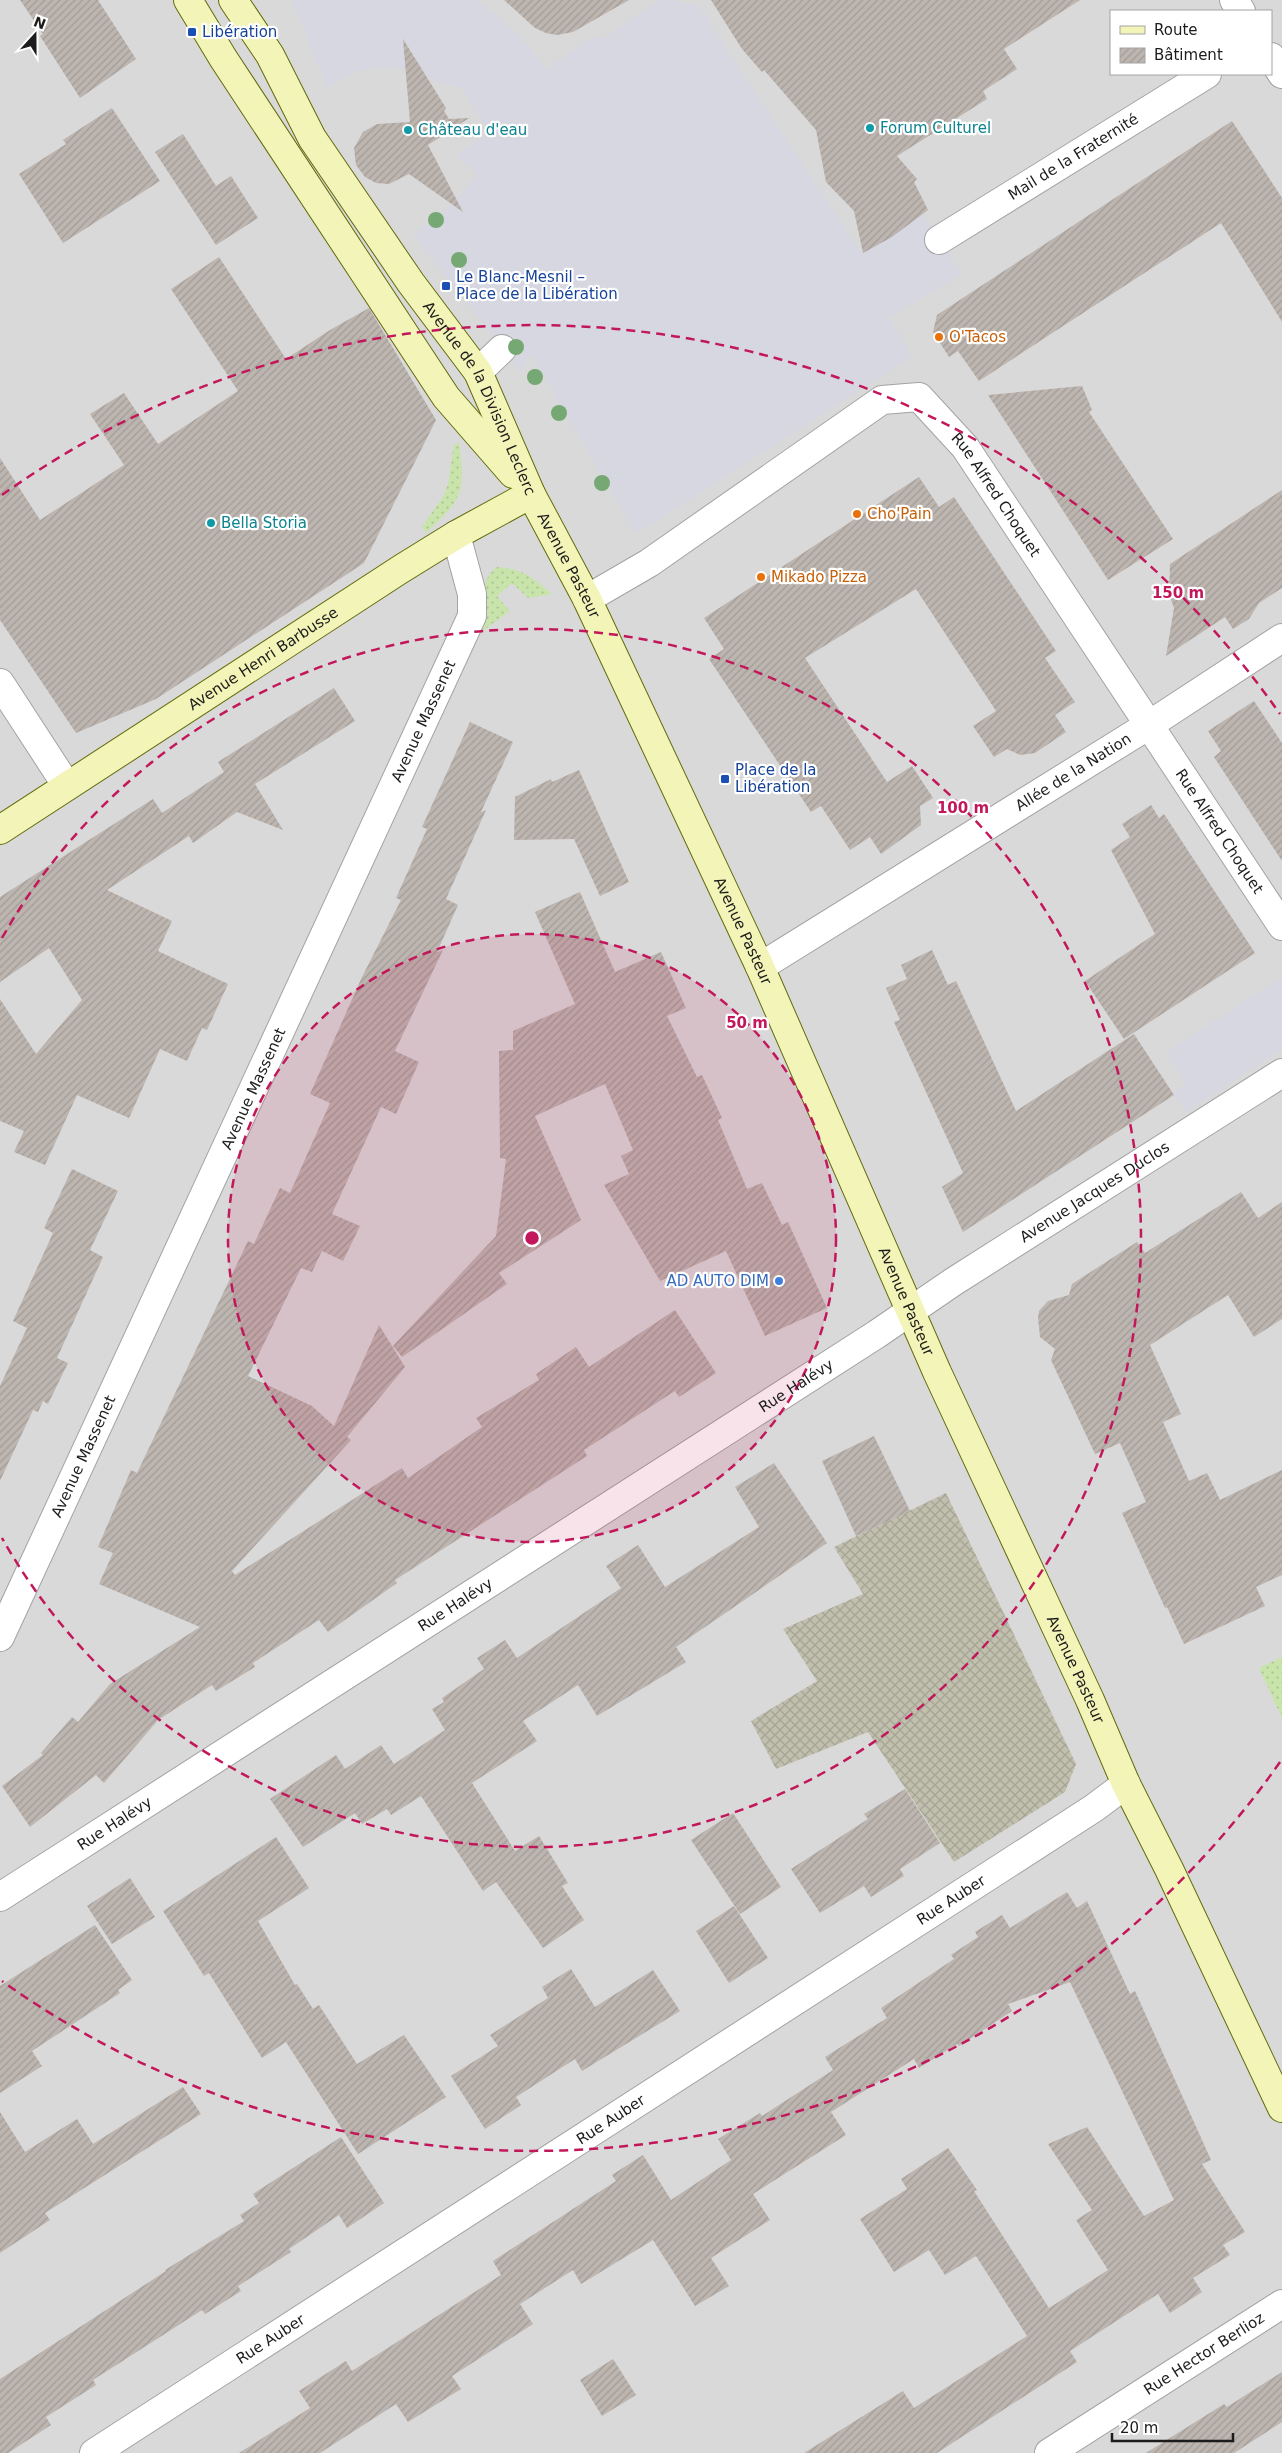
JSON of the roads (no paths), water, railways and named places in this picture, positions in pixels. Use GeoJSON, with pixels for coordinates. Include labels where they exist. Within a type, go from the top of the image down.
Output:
{"type":"FeatureCollection","features":[{"type":"Feature","properties":{"kind":"main road","name":"Avenue de la Division Leclerc"},"geometry":{"type":"LineString","coordinates":[[188,0],[446,397],[530,494]]}},
{"type":"Feature","properties":{"kind":"main road","name":"Avenue de la Division Leclerc"},"geometry":{"type":"LineString","coordinates":[[233,0],[270,55],[312,138],[411,283],[478,372],[530,494]]}},
{"type":"Feature","properties":{"kind":"main road","name":"Avenue Henri Barbusse"},"geometry":{"type":"LineString","coordinates":[[0,830],[456,535],[530,494]]}},
{"type":"Feature","properties":{"kind":"main road","name":"Avenue Pasteur"},"geometry":{"type":"LineString","coordinates":[[530,494],[587,599],[760,967],[909,1312],[1090,1700],[1126,1784],[1169,1869],[1282,2108]]}},
{"type":"Feature","properties":{"kind":"street"},"geometry":{"type":"LineString","coordinates":[[1272,59],[1282,74]]}},
{"type":"Feature","properties":{"kind":"street","name":"Mail de la Fraternité"},"geometry":{"type":"LineString","coordinates":[[939,240],[1205,75]]}},
{"type":"Feature","properties":{"kind":"street"},"geometry":{"type":"LineString","coordinates":[[478,372],[502,349]]}},
{"type":"Feature","properties":{"kind":"street","name":"Rue Alfred Choquet"},"geometry":{"type":"LineString","coordinates":[[587,599],[650,563],[882,400],[919,397],[965,447],[1282,926]]}},
{"type":"Feature","properties":{"kind":"street","name":"Avenue Massenet"},"geometry":{"type":"LineString","coordinates":[[0,1635],[472,616],[472,594],[456,535]]}},
{"type":"Feature","properties":{"kind":"street","name":"Allée de la Nation"},"geometry":{"type":"LineString","coordinates":[[760,967],[1149,725],[1282,638]]}},
{"type":"Feature","properties":{"kind":"street"},"geometry":{"type":"LineString","coordinates":[[0,683],[67,786]]}},
{"type":"Feature","properties":{"kind":"street","name":"Avenue Jacques Duclos"},"geometry":{"type":"LineString","coordinates":[[909,1312],[1282,1073]]}},
{"type":"Feature","properties":{"kind":"street","name":"Rue Halévy"},"geometry":{"type":"LineString","coordinates":[[0,1897],[909,1312]]}},
{"type":"Feature","properties":{"kind":"street","name":"Rue Auber"},"geometry":{"type":"LineString","coordinates":[[94,2453],[1086,1813],[1126,1784]]}},
{"type":"Feature","properties":{"kind":"street","name":"Rue Hector Berlioz"},"geometry":{"type":"LineString","coordinates":[[1049,2453],[1282,2304]]}},
{"type":"Feature","properties":{"kind":"place","name":"Libération"},"geometry":{"type":"Point","coordinates":[192,32]}},
{"type":"Feature","properties":{"kind":"place","name":"Forum Culturel"},"geometry":{"type":"Point","coordinates":[870,128]}},
{"type":"Feature","properties":{"kind":"place","name":"Château d'eau"},"geometry":{"type":"Point","coordinates":[408,130]}},
{"type":"Feature","properties":{"kind":"place","name":"Le Blanc-Mesnil – Place de la Libération"},"geometry":{"type":"Point","coordinates":[446,286]}},
{"type":"Feature","properties":{"kind":"place","name":"O'Tacos"},"geometry":{"type":"Point","coordinates":[939,337]}},
{"type":"Feature","properties":{"kind":"place","name":"Cho'Pain"},"geometry":{"type":"Point","coordinates":[857,514]}},
{"type":"Feature","properties":{"kind":"place","name":"Bella Storia"},"geometry":{"type":"Point","coordinates":[211,523]}},
{"type":"Feature","properties":{"kind":"place","name":"Mikado Pizza"},"geometry":{"type":"Point","coordinates":[761,577]}},
{"type":"Feature","properties":{"kind":"place","name":"Place de la Libération"},"geometry":{"type":"Point","coordinates":[725,779]}},
{"type":"Feature","properties":{"kind":"place","name":"AD AUTO DIM"},"geometry":{"type":"Point","coordinates":[779,1281]}}]}
